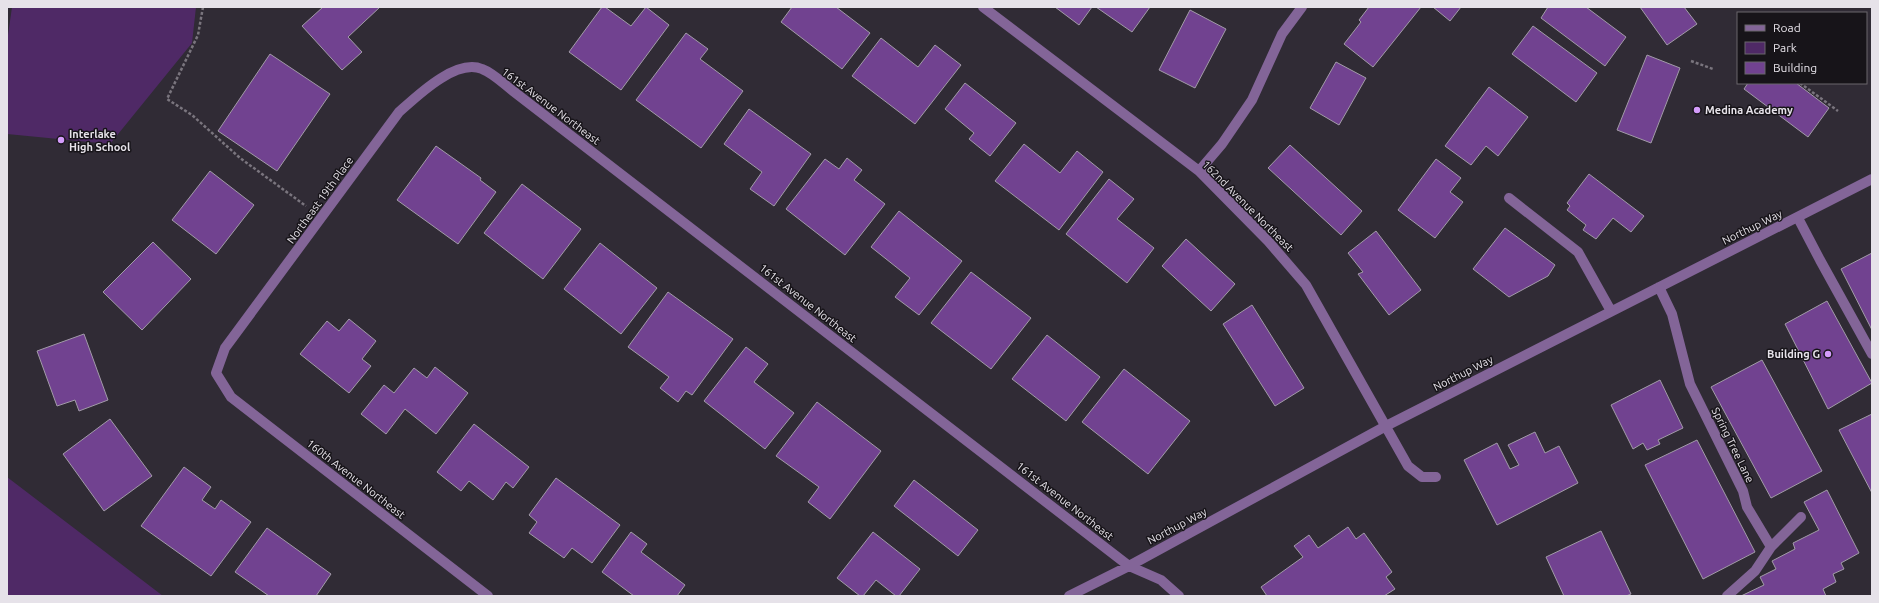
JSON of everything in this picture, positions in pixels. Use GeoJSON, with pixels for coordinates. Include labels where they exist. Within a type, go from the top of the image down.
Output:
{"type":"FeatureCollection","features":[{"type":"Feature","properties":{"kind":"street","name":"162nd Avenue Northeast"},"geometry":{"type":"LineString","coordinates":[[983,7],[1199,172],[1268,241],[1306,285],[1408,466],[1422,478],[1436,478]]}},
{"type":"Feature","properties":{"kind":"street"},"geometry":{"type":"LineString","coordinates":[[1199,172],[1222,144],[1252,100],[1282,34],[1302,7]]}},
{"type":"Feature","properties":{"kind":"street","name":"Northeast 19th Place"},"geometry":{"type":"LineString","coordinates":[[216,373],[225,348],[399,112],[431,85],[453,71],[469,68]]}},
{"type":"Feature","properties":{"kind":"street","name":"161st Avenue Northeast"},"geometry":{"type":"LineString","coordinates":[[469,68],[482,69],[513,91],[1129,566],[1161,580],[1179,596]]}},
{"type":"Feature","properties":{"kind":"street","name":"Northup Way"},"geometry":{"type":"LineString","coordinates":[[1069,596],[1129,566],[1386,426],[1611,311],[1798,218],[1872,179]]}},
{"type":"Feature","properties":{"kind":"street"},"geometry":{"type":"LineString","coordinates":[[1509,198],[1578,252],[1611,311]]}},
{"type":"Feature","properties":{"kind":"street"},"geometry":{"type":"LineString","coordinates":[[1798,218],[1872,354]]}},
{"type":"Feature","properties":{"kind":"street","name":"Spring Tree Lane"},"geometry":{"type":"LineString","coordinates":[[1659,287],[1672,314],[1690,384],[1743,491],[1747,507],[1771,547]]}},
{"type":"Feature","properties":{"kind":"street","name":"160th Avenue Northeast"},"geometry":{"type":"LineString","coordinates":[[216,373],[231,398],[488,596]]}},
{"type":"Feature","properties":{"kind":"street"},"geometry":{"type":"LineString","coordinates":[[1727,596],[1755,571],[1771,547],[1801,517]]}},
{"type":"Feature","properties":{"kind":"path"},"geometry":{"type":"LineString","coordinates":[[203,7],[198,35],[167,99],[192,116],[240,158],[306,206]]}},
{"type":"Feature","properties":{"kind":"path"},"geometry":{"type":"LineString","coordinates":[[1691,61],[1713,69]]}},
{"type":"Feature","properties":{"kind":"path"},"geometry":{"type":"LineString","coordinates":[[1801,84],[1838,111]]}},
{"type":"Feature","properties":{"kind":"green space","name":"Interlake High School"},"geometry":{"type":"Polygon","coordinates":[[[12,7],[196,7],[192,43],[110,144],[7,134],[7,42],[12,7]]]}},
{"type":"Feature","properties":{"kind":"green space"},"geometry":{"type":"Polygon","coordinates":[[[7,477],[163,596],[7,596],[7,477]]]}},
{"type":"Feature","properties":{"kind":"building"},"geometry":{"type":"Polygon","coordinates":[[[323,7],[380,7],[348,37],[362,52],[342,70],[302,26],[323,7]]]}},
{"type":"Feature","properties":{"kind":"building"},"geometry":{"type":"Polygon","coordinates":[[[602,7],[605,7],[631,26],[646,7],[669,25],[621,90],[569,52],[602,7]]]}},
{"type":"Feature","properties":{"kind":"building"},"geometry":{"type":"Polygon","coordinates":[[[792,7],[836,7],[870,33],[842,69],[781,22],[792,7]]]}},
{"type":"Feature","properties":{"kind":"building"},"geometry":{"type":"Polygon","coordinates":[[[1055,7],[1092,7],[1079,25],[1055,7]]]}},
{"type":"Feature","properties":{"kind":"building"},"geometry":{"type":"Polygon","coordinates":[[[1096,7],[1150,7],[1132,32],[1096,7]]]}},
{"type":"Feature","properties":{"kind":"building"},"geometry":{"type":"Polygon","coordinates":[[[1369,7],[1421,7],[1373,67],[1344,44],[1361,22],[1359,20],[1369,7]]]}},
{"type":"Feature","properties":{"kind":"building"},"geometry":{"type":"Polygon","coordinates":[[[1433,7],[1461,7],[1450,21],[1433,7]]]}},
{"type":"Feature","properties":{"kind":"building"},"geometry":{"type":"Polygon","coordinates":[[[1548,7],[1586,7],[1626,37],[1605,66],[1541,18],[1548,7]]]}},
{"type":"Feature","properties":{"kind":"building"},"geometry":{"type":"Polygon","coordinates":[[[1640,7],[1684,7],[1697,24],[1667,45],[1640,7]]]}},
{"type":"Feature","properties":{"kind":"building"},"geometry":{"type":"Polygon","coordinates":[[[1190,10],[1226,29],[1195,88],[1159,70],[1190,10]]]}},
{"type":"Feature","properties":{"kind":"building"},"geometry":{"type":"Polygon","coordinates":[[[1533,26],[1597,73],[1576,102],[1512,54],[1533,26]]]}},
{"type":"Feature","properties":{"kind":"building"},"geometry":{"type":"Polygon","coordinates":[[[686,33],[708,49],[700,59],[743,91],[701,148],[636,100],[686,33]]]}},
{"type":"Feature","properties":{"kind":"building"},"geometry":{"type":"Polygon","coordinates":[[[881,38],[918,67],[935,45],[961,65],[915,124],[852,76],[881,38]]]}},
{"type":"Feature","properties":{"kind":"building"},"geometry":{"type":"Polygon","coordinates":[[[270,54],[330,94],[277,171],[218,131],[270,54]]]}},
{"type":"Feature","properties":{"kind":"building"},"geometry":{"type":"Polygon","coordinates":[[[1647,55],[1680,68],[1651,143],[1617,130],[1647,55]]]}},
{"type":"Feature","properties":{"kind":"building"},"geometry":{"type":"Polygon","coordinates":[[[1336,62],[1366,78],[1339,125],[1310,108],[1336,62]]]}},
{"type":"Feature","properties":{"kind":"building"},"geometry":{"type":"Polygon","coordinates":[[[965,83],[1016,123],[990,156],[969,139],[974,133],[945,109],[965,83]]]}},
{"type":"Feature","properties":{"kind":"building"},"geometry":{"type":"Polygon","coordinates":[[[1747,84],[1797,84],[1829,108],[1808,137],[1744,89],[1747,84]]]}},
{"type":"Feature","properties":{"kind":"building"},"geometry":{"type":"Polygon","coordinates":[[[1489,87],[1528,117],[1498,156],[1486,146],[1471,165],[1445,146],[1489,87]]]}},
{"type":"Feature","properties":{"kind":"building"},"geometry":{"type":"Polygon","coordinates":[[[749,109],[811,154],[774,206],[750,189],[762,172],[724,144],[749,109]]]}},
{"type":"Feature","properties":{"kind":"building"},"geometry":{"type":"Polygon","coordinates":[[[1024,144],[1060,173],[1077,151],[1103,172],[1059,230],[995,181],[1024,144]]]}},
{"type":"Feature","properties":{"kind":"building"},"geometry":{"type":"Polygon","coordinates":[[[1290,145],[1362,211],[1341,235],[1268,168],[1290,145]]]}},
{"type":"Feature","properties":{"kind":"building"},"geometry":{"type":"Polygon","coordinates":[[[436,146],[481,178],[480,180],[496,192],[458,244],[397,200],[436,146]]]}},
{"type":"Feature","properties":{"kind":"building"},"geometry":{"type":"Polygon","coordinates":[[[847,158],[862,170],[854,180],[885,204],[845,255],[786,209],[825,159],[839,169],[847,158]]]}},
{"type":"Feature","properties":{"kind":"building"},"geometry":{"type":"Polygon","coordinates":[[[1436,159],[1461,178],[1450,192],[1463,202],[1435,238],[1398,210],[1436,159]]]}},
{"type":"Feature","properties":{"kind":"building"},"geometry":{"type":"Polygon","coordinates":[[[210,171],[254,205],[216,254],[172,220],[210,171]]]}},
{"type":"Feature","properties":{"kind":"building"},"geometry":{"type":"Polygon","coordinates":[[[1589,174],[1644,216],[1631,232],[1613,218],[1596,239],[1583,230],[1586,225],[1567,210],[1570,206],[1567,203],[1589,174]]]}},
{"type":"Feature","properties":{"kind":"building"},"geometry":{"type":"Polygon","coordinates":[[[1109,179],[1134,199],[1117,219],[1154,248],[1127,283],[1066,234],[1109,179]]]}},
{"type":"Feature","properties":{"kind":"building"},"geometry":{"type":"Polygon","coordinates":[[[522,184],[581,229],[543,279],[484,233],[522,184]]]}},
{"type":"Feature","properties":{"kind":"building"},"geometry":{"type":"Polygon","coordinates":[[[899,211],[962,261],[919,315],[895,297],[910,278],[871,247],[899,211]]]}},
{"type":"Feature","properties":{"kind":"building"},"geometry":{"type":"Polygon","coordinates":[[[1505,228],[1555,265],[1548,276],[1509,297],[1473,269],[1505,228]]]}},
{"type":"Feature","properties":{"kind":"building"},"geometry":{"type":"Polygon","coordinates":[[[1376,231],[1421,290],[1389,315],[1358,274],[1363,272],[1348,253],[1376,231]]]}},
{"type":"Feature","properties":{"kind":"building"},"geometry":{"type":"Polygon","coordinates":[[[1186,239],[1235,284],[1211,311],[1162,266],[1186,239]]]}},
{"type":"Feature","properties":{"kind":"building"},"geometry":{"type":"Polygon","coordinates":[[[153,242],[191,279],[142,330],[103,292],[153,242]]]}},
{"type":"Feature","properties":{"kind":"building"},"geometry":{"type":"Polygon","coordinates":[[[600,243],[657,288],[621,334],[564,289],[600,243]]]}},
{"type":"Feature","properties":{"kind":"building"},"geometry":{"type":"Polygon","coordinates":[[[1872,253],[1872,330],[1841,269],[1872,253]]]}},
{"type":"Feature","properties":{"kind":"building"},"geometry":{"type":"Polygon","coordinates":[[[971,272],[1031,318],[991,369],[931,323],[971,272]]]}},
{"type":"Feature","properties":{"kind":"building"},"geometry":{"type":"Polygon","coordinates":[[[668,292],[733,339],[692,395],[686,391],[678,402],[660,388],[669,377],[628,347],[668,292]]]}},
{"type":"Feature","properties":{"kind":"building","name":"Building G"},"geometry":{"type":"Polygon","coordinates":[[[1827,301],[1872,383],[1828,409],[1785,324],[1827,301]]]}},
{"type":"Feature","properties":{"kind":"building"},"geometry":{"type":"Polygon","coordinates":[[[1252,305],[1304,388],[1275,406],[1223,324],[1252,305]]]}},
{"type":"Feature","properties":{"kind":"building"},"geometry":{"type":"Polygon","coordinates":[[[349,319],[376,341],[362,359],[371,366],[349,393],[300,354],[327,321],[339,331],[349,319]]]}},
{"type":"Feature","properties":{"kind":"building"},"geometry":{"type":"Polygon","coordinates":[[[84,334],[108,400],[79,411],[75,400],[57,406],[37,351],[84,334]]]}},
{"type":"Feature","properties":{"kind":"building"},"geometry":{"type":"Polygon","coordinates":[[[1047,335],[1100,377],[1066,421],[1012,379],[1047,335]]]}},
{"type":"Feature","properties":{"kind":"building"},"geometry":{"type":"Polygon","coordinates":[[[746,347],[768,364],[754,382],[794,413],[765,449],[704,401],[746,347]]]}},
{"type":"Feature","properties":{"kind":"building"},"geometry":{"type":"Polygon","coordinates":[[[1762,360],[1822,471],[1771,498],[1711,387],[1762,360]]]}},
{"type":"Feature","properties":{"kind":"building"},"geometry":{"type":"Polygon","coordinates":[[[435,367],[468,393],[436,434],[405,409],[386,434],[361,414],[384,385],[394,393],[414,368],[427,378],[435,367]]]}},
{"type":"Feature","properties":{"kind":"building"},"geometry":{"type":"Polygon","coordinates":[[[1124,369],[1190,421],[1148,474],[1082,422],[1124,369]]]}},
{"type":"Feature","properties":{"kind":"building"},"geometry":{"type":"Polygon","coordinates":[[[1660,380],[1683,428],[1658,440],[1660,444],[1647,450],[1643,443],[1633,449],[1611,405],[1660,380]]]}},
{"type":"Feature","properties":{"kind":"building"},"geometry":{"type":"Polygon","coordinates":[[[817,402],[881,451],[830,519],[808,502],[819,487],[776,456],[817,402]]]}},
{"type":"Feature","properties":{"kind":"building"},"geometry":{"type":"Polygon","coordinates":[[[1872,414],[1872,493],[1839,430],[1872,414]]]}},
{"type":"Feature","properties":{"kind":"building"},"geometry":{"type":"Polygon","coordinates":[[[110,419],[152,476],[104,511],[63,454],[110,419]]]}},
{"type":"Feature","properties":{"kind":"building"},"geometry":{"type":"Polygon","coordinates":[[[474,424],[529,467],[513,488],[506,482],[493,500],[469,481],[461,491],[437,472],[474,424]]]}},
{"type":"Feature","properties":{"kind":"building"},"geometry":{"type":"Polygon","coordinates":[[[1535,432],[1545,453],[1559,446],[1578,483],[1497,525],[1464,460],[1497,443],[1510,469],[1519,465],[1508,445],[1535,432]]]}},
{"type":"Feature","properties":{"kind":"building"},"geometry":{"type":"Polygon","coordinates":[[[1697,440],[1755,552],[1703,579],[1645,465],[1697,440]]]}},
{"type":"Feature","properties":{"kind":"building"},"geometry":{"type":"Polygon","coordinates":[[[184,467],[211,487],[202,500],[215,509],[221,500],[251,522],[211,576],[141,526],[184,467]]]}},
{"type":"Feature","properties":{"kind":"building"},"geometry":{"type":"Polygon","coordinates":[[[556,478],[620,525],[592,563],[572,548],[564,558],[529,533],[537,522],[529,515],[556,478]]]}},
{"type":"Feature","properties":{"kind":"building"},"geometry":{"type":"Polygon","coordinates":[[[914,480],[978,530],[958,556],[894,506],[914,480]]]}},
{"type":"Feature","properties":{"kind":"building"},"geometry":{"type":"Polygon","coordinates":[[[1827,490],[1859,553],[1841,563],[1844,569],[1833,574],[1836,582],[1823,589],[1826,596],[1741,596],[1764,585],[1760,577],[1776,569],[1772,561],[1795,549],[1793,543],[1819,530],[1804,502],[1827,490]]]}},
{"type":"Feature","properties":{"kind":"building"},"geometry":{"type":"Polygon","coordinates":[[[1348,527],[1356,539],[1364,533],[1392,572],[1386,577],[1395,589],[1384,596],[1267,596],[1261,587],[1303,557],[1294,546],[1309,535],[1318,548],[1348,527]]]}},
{"type":"Feature","properties":{"kind":"building"},"geometry":{"type":"Polygon","coordinates":[[[267,528],[331,574],[316,596],[269,596],[235,572],[267,528]]]}},
{"type":"Feature","properties":{"kind":"building"},"geometry":{"type":"Polygon","coordinates":[[[1601,531],[1631,594],[1626,596],[1564,596],[1546,557],[1601,531]]]}},
{"type":"Feature","properties":{"kind":"building"},"geometry":{"type":"Polygon","coordinates":[[[631,532],[647,544],[641,552],[685,585],[677,596],[634,596],[602,572],[631,532]]]}},
{"type":"Feature","properties":{"kind":"building"},"geometry":{"type":"Polygon","coordinates":[[[873,532],[920,569],[899,596],[896,596],[876,580],[863,596],[860,596],[837,578],[873,532]]]}},
{"type":"Feature","properties":{"kind":"place","name":"Medina Academy"},"geometry":{"type":"Point","coordinates":[1697,110]}},
{"type":"Feature","properties":{"kind":"place","name":"Interlake High School"},"geometry":{"type":"Point","coordinates":[61,140]}},
{"type":"Feature","properties":{"kind":"place","name":"Building G"},"geometry":{"type":"Point","coordinates":[1828,354]}}]}
